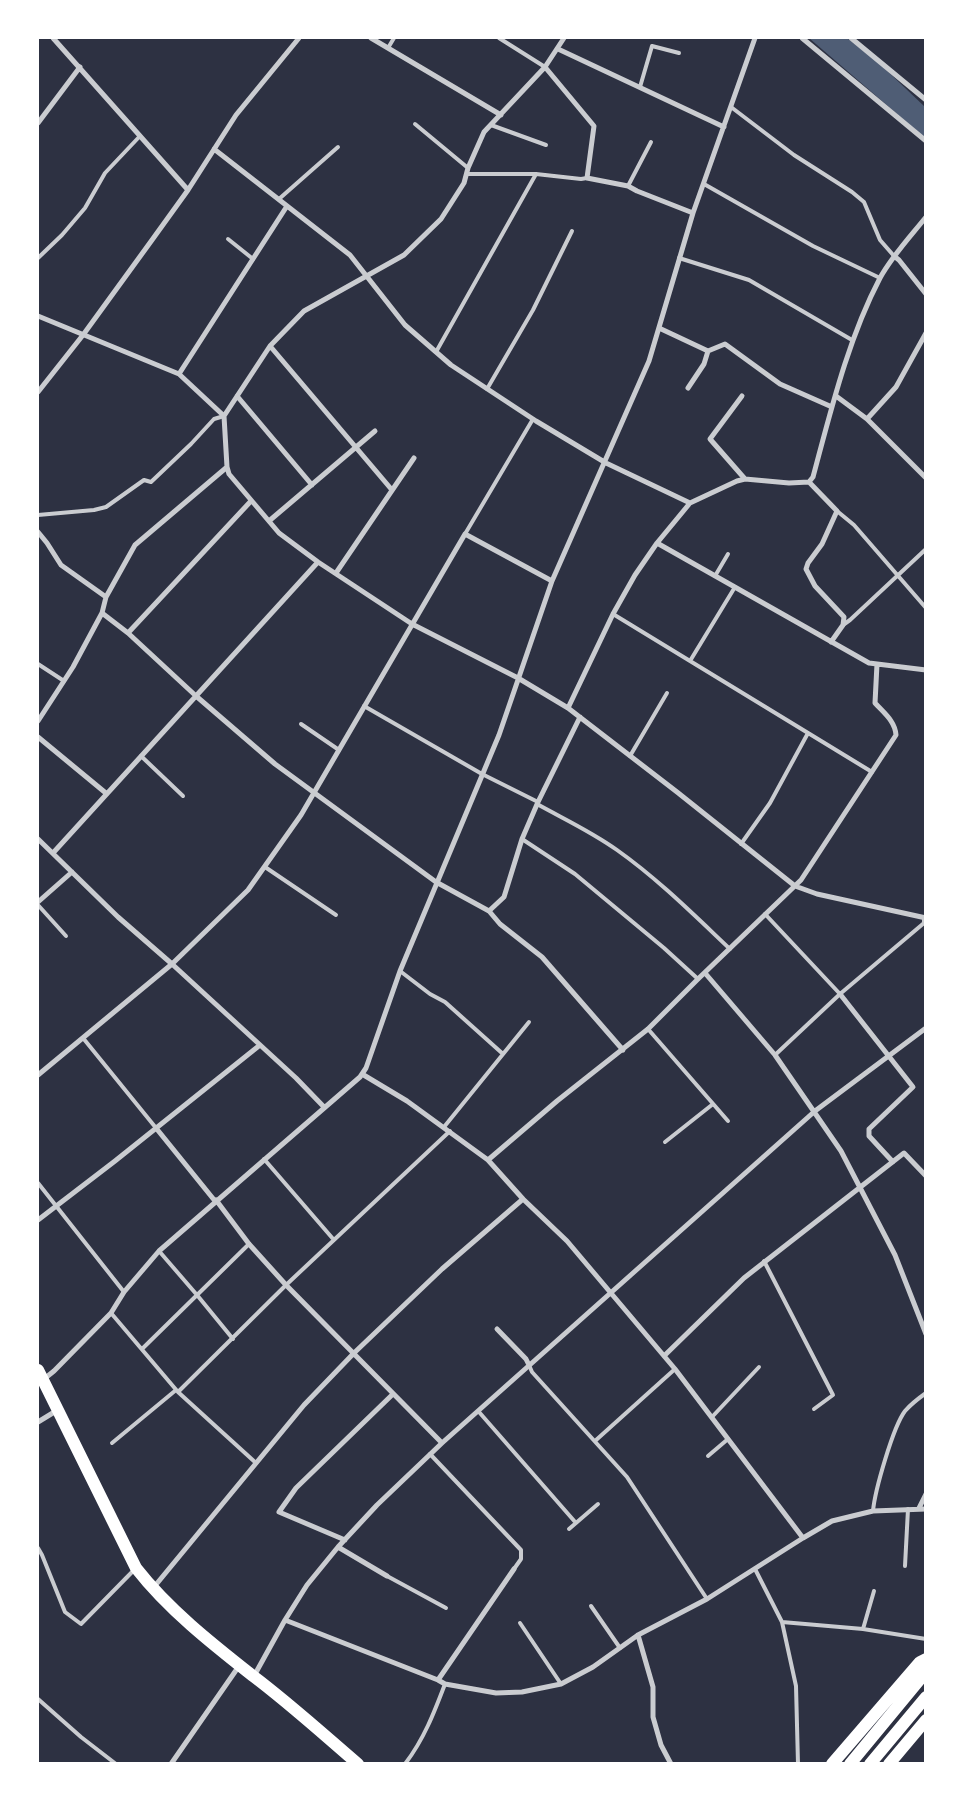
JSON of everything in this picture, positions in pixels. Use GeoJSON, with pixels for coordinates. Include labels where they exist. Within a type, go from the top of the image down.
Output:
{"type":"FeatureCollection","features":[{"type":"Feature","properties":{"kind":"main road"},"geometry":{"type":"LineString","coordinates":[[40,1375],[136,1568],[152,1589],[239,1666],[254,1676],[356,1763]]}},
{"type":"Feature","properties":{"kind":"main road"},"geometry":{"type":"LineString","coordinates":[[832,1764],[920,1662],[926,1659]]}},
{"type":"Feature","properties":{"kind":"main road"},"geometry":{"type":"LineString","coordinates":[[850,1764],[926,1672]]}},
{"type":"Feature","properties":{"kind":"main road"},"geometry":{"type":"LineString","coordinates":[[870,1764],[926,1697]]}},
{"type":"Feature","properties":{"kind":"main road"},"geometry":{"type":"LineString","coordinates":[[889,1764],[926,1720]]}},
{"type":"Feature","properties":{"kind":"street"},"geometry":{"type":"LineString","coordinates":[[53,38],[188,190]]}},
{"type":"Feature","properties":{"kind":"street"},"geometry":{"type":"LineString","coordinates":[[38,392],[83,335],[188,190],[236,115],[298,38]]}},
{"type":"Feature","properties":{"kind":"street"},"geometry":{"type":"LineString","coordinates":[[371,38],[501,115]]}},
{"type":"Feature","properties":{"kind":"street"},"geometry":{"type":"LineString","coordinates":[[564,38],[545,67],[484,132],[464,184],[440,219],[404,256],[366,275],[304,311],[270,346],[224,416],[229,474],[279,533],[318,562],[412,624],[518,678],[568,708],[795,886],[826,896],[925,916]]}},
{"type":"Feature","properties":{"kind":"street"},"geometry":{"type":"LineString","coordinates":[[40,1375],[54,1371],[111,1313],[124,1292],[159,1251],[362,1074],[366,1068],[400,971],[499,734],[552,581],[606,463],[649,361],[693,213],[755,38]]}},
{"type":"Feature","properties":{"kind":"street"},"geometry":{"type":"LineString","coordinates":[[802,38],[926,141]]}},
{"type":"Feature","properties":{"kind":"street"},"geometry":{"type":"LineString","coordinates":[[851,38],[926,100]]}},
{"type":"Feature","properties":{"kind":"street"},"geometry":{"type":"LineString","coordinates":[[558,49],[724,127]]}},
{"type":"Feature","properties":{"kind":"street"},"geometry":{"type":"LineString","coordinates":[[38,123],[80,67]]}},
{"type":"Feature","properties":{"kind":"street"},"geometry":{"type":"LineString","coordinates":[[545,67],[594,126],[586,178],[628,186],[693,213]]}},
{"type":"Feature","properties":{"kind":"street"},"geometry":{"type":"LineString","coordinates":[[214,149],[350,255],[405,325],[451,365],[532,419],[606,463],[690,503]]}},
{"type":"Feature","properties":{"kind":"street"},"geometry":{"type":"LineString","coordinates":[[178,374],[287,206]]}},
{"type":"Feature","properties":{"kind":"street"},"geometry":{"type":"LineString","coordinates":[[568,708],[613,614],[635,575],[657,543],[690,503],[745,479],[789,483],[809,482],[813,477],[852,340],[880,278],[894,256],[926,217]]}},
{"type":"Feature","properties":{"kind":"street"},"geometry":{"type":"LineString","coordinates":[[894,256],[900,260],[926,294]]}},
{"type":"Feature","properties":{"kind":"street"},"geometry":{"type":"LineString","coordinates":[[38,316],[178,374],[224,416]]}},
{"type":"Feature","properties":{"kind":"street"},"geometry":{"type":"LineString","coordinates":[[659,328],[708,351],[725,344],[780,384],[832,407]]}},
{"type":"Feature","properties":{"kind":"street"},"geometry":{"type":"LineString","coordinates":[[867,419],[896,386],[926,333]]}},
{"type":"Feature","properties":{"kind":"street"},"geometry":{"type":"LineString","coordinates":[[270,346],[392,490]]}},
{"type":"Feature","properties":{"kind":"street"},"geometry":{"type":"LineString","coordinates":[[688,388],[704,364],[708,351]]}},
{"type":"Feature","properties":{"kind":"street"},"geometry":{"type":"LineString","coordinates":[[237,396],[312,485]]}},
{"type":"Feature","properties":{"kind":"street"},"geometry":{"type":"LineString","coordinates":[[742,396],[710,439],[745,479]]}},
{"type":"Feature","properties":{"kind":"street"},"geometry":{"type":"LineString","coordinates":[[836,396],[867,419],[926,478]]}},
{"type":"Feature","properties":{"kind":"street"},"geometry":{"type":"LineString","coordinates":[[269,521],[375,431]]}},
{"type":"Feature","properties":{"kind":"street"},"geometry":{"type":"LineString","coordinates":[[336,573],[414,458]]}},
{"type":"Feature","properties":{"kind":"street"},"geometry":{"type":"LineString","coordinates":[[38,721],[73,667],[102,612],[106,597],[135,545],[227,467]]}},
{"type":"Feature","properties":{"kind":"street"},"geometry":{"type":"LineString","coordinates":[[809,482],[837,511],[822,544],[808,563],[806,569],[815,586],[844,618],[843,625],[831,642]]}},
{"type":"Feature","properties":{"kind":"street"},"geometry":{"type":"LineString","coordinates":[[128,633],[251,501]]}},
{"type":"Feature","properties":{"kind":"street"},"geometry":{"type":"LineString","coordinates":[[38,532],[61,566],[106,597]]}},
{"type":"Feature","properties":{"kind":"street"},"geometry":{"type":"LineString","coordinates":[[38,1075],[172,964],[248,890],[301,814],[465,534],[552,581]]}},
{"type":"Feature","properties":{"kind":"street"},"geometry":{"type":"LineString","coordinates":[[657,543],[869,662],[926,670]]}},
{"type":"Feature","properties":{"kind":"street"},"geometry":{"type":"LineString","coordinates":[[52,854],[318,562]]}},
{"type":"Feature","properties":{"kind":"street"},"geometry":{"type":"LineString","coordinates":[[102,612],[275,764],[436,882],[489,911],[500,924],[542,957],[623,1050]]}},
{"type":"Feature","properties":{"kind":"street"},"geometry":{"type":"LineString","coordinates":[[488,1160],[557,1101],[648,1030],[801,880],[896,735],[895,728],[890,720],[875,703],[877,664]]}},
{"type":"Feature","properties":{"kind":"street"},"geometry":{"type":"LineString","coordinates":[[489,911],[504,897],[522,839],[537,803],[580,717]]}},
{"type":"Feature","properties":{"kind":"street"},"geometry":{"type":"LineString","coordinates":[[38,738],[107,794]]}},
{"type":"Feature","properties":{"kind":"street"},"geometry":{"type":"LineString","coordinates":[[38,839],[118,917],[296,1078],[324,1107]]}},
{"type":"Feature","properties":{"kind":"street"},"geometry":{"type":"LineString","coordinates":[[38,903],[72,872]]}},
{"type":"Feature","properties":{"kind":"street"},"geometry":{"type":"LineString","coordinates":[[705,974],[775,1055],[841,1151],[895,1255],[926,1334]]}},
{"type":"Feature","properties":{"kind":"street"},"geometry":{"type":"LineString","coordinates":[[840,994],[913,1087],[869,1129],[869,1136],[893,1162]]}},
{"type":"Feature","properties":{"kind":"street"},"geometry":{"type":"LineString","coordinates":[[254,1676],[285,1620],[308,1585],[338,1547],[376,1505],[529,1365],[815,1112],[926,1028]]}},
{"type":"Feature","properties":{"kind":"street"},"geometry":{"type":"LineString","coordinates":[[38,1220],[260,1045]]}},
{"type":"Feature","properties":{"kind":"street"},"geometry":{"type":"LineString","coordinates":[[362,1074],[407,1101],[488,1160],[523,1199],[567,1241],[675,1369],[803,1538]]}},
{"type":"Feature","properties":{"kind":"street"},"geometry":{"type":"LineString","coordinates":[[156,1128],[216,1200],[249,1244],[286,1285],[442,1443]]}},
{"type":"Feature","properties":{"kind":"street"},"geometry":{"type":"LineString","coordinates":[[664,1356],[764,1261],[904,1153],[926,1176]]}},
{"type":"Feature","properties":{"kind":"street"},"geometry":{"type":"LineString","coordinates":[[152,1589],[304,1405],[354,1353],[442,1269],[523,1199]]}},
{"type":"Feature","properties":{"kind":"street"},"geometry":{"type":"LineString","coordinates":[[497,1330],[526,1359],[529,1365]]}},
{"type":"Feature","properties":{"kind":"street"},"geometry":{"type":"LineString","coordinates":[[345,1540],[279,1512],[296,1488],[393,1394]]}},
{"type":"Feature","properties":{"kind":"street"},"geometry":{"type":"LineString","coordinates":[[38,1422],[58,1410]]}},
{"type":"Feature","properties":{"kind":"street"},"geometry":{"type":"LineString","coordinates":[[285,1620],[445,1684],[496,1693],[522,1692],[561,1684],[594,1667],[638,1635],[707,1598],[832,1521],[873,1511],[922,1508],[926,1494]]}},
{"type":"Feature","properties":{"kind":"street"},"geometry":{"type":"LineString","coordinates":[[338,1547],[387,1576]]}},
{"type":"Feature","properties":{"kind":"street"},"geometry":{"type":"LineString","coordinates":[[438,1680],[514,1569]]}},
{"type":"Feature","properties":{"kind":"street"},"geometry":{"type":"LineString","coordinates":[[638,1635],[653,1687],[653,1717],[661,1745],[671,1764]]}},
{"type":"Feature","properties":{"kind":"street"},"geometry":{"type":"LineString","coordinates":[[171,1764],[239,1666]]}},
{"type":"Feature","properties":{"kind":"lane"},"geometry":{"type":"LineString","coordinates":[[388,48],[394,38]]}},
{"type":"Feature","properties":{"kind":"lane"},"geometry":{"type":"LineString","coordinates":[[499,38],[545,67]]}},
{"type":"Feature","properties":{"kind":"lane"},"geometry":{"type":"LineString","coordinates":[[640,87],[652,46],[679,53]]}},
{"type":"Feature","properties":{"kind":"lane"},"geometry":{"type":"LineString","coordinates":[[731,107],[794,155],[852,192],[864,202],[880,240],[894,256]]}},
{"type":"Feature","properties":{"kind":"lane"},"geometry":{"type":"LineString","coordinates":[[415,124],[468,171],[586,178]]}},
{"type":"Feature","properties":{"kind":"lane"},"geometry":{"type":"LineString","coordinates":[[490,125],[546,144]]}},
{"type":"Feature","properties":{"kind":"lane"},"geometry":{"type":"LineString","coordinates":[[38,258],[62,235],[85,208],[105,173],[140,136]]}},
{"type":"Feature","properties":{"kind":"lane"},"geometry":{"type":"LineString","coordinates":[[628,186],[651,142]]}},
{"type":"Feature","properties":{"kind":"lane"},"geometry":{"type":"LineString","coordinates":[[279,198],[338,147]]}},
{"type":"Feature","properties":{"kind":"lane"},"geometry":{"type":"LineString","coordinates":[[436,352],[536,174]]}},
{"type":"Feature","properties":{"kind":"lane"},"geometry":{"type":"LineString","coordinates":[[704,184],[813,246],[880,278]]}},
{"type":"Feature","properties":{"kind":"lane"},"geometry":{"type":"LineString","coordinates":[[487,389],[533,310],[572,231]]}},
{"type":"Feature","properties":{"kind":"lane"},"geometry":{"type":"LineString","coordinates":[[228,239],[253,259]]}},
{"type":"Feature","properties":{"kind":"lane"},"geometry":{"type":"LineString","coordinates":[[679,258],[749,280],[852,340]]}},
{"type":"Feature","properties":{"kind":"lane"},"geometry":{"type":"LineString","coordinates":[[38,515],[94,510],[106,507],[144,480],[151,482],[214,420],[224,416]]}},
{"type":"Feature","properties":{"kind":"lane"},"geometry":{"type":"LineString","coordinates":[[465,534],[532,419]]}},
{"type":"Feature","properties":{"kind":"lane"},"geometry":{"type":"LineString","coordinates":[[837,511],[854,526],[926,608]]}},
{"type":"Feature","properties":{"kind":"lane"},"geometry":{"type":"LineString","coordinates":[[843,625],[926,549]]}},
{"type":"Feature","properties":{"kind":"lane"},"geometry":{"type":"LineString","coordinates":[[715,576],[728,554]]}},
{"type":"Feature","properties":{"kind":"lane"},"geometry":{"type":"LineString","coordinates":[[690,661],[735,587]]}},
{"type":"Feature","properties":{"kind":"lane"},"geometry":{"type":"LineString","coordinates":[[613,614],[872,772]]}},
{"type":"Feature","properties":{"kind":"lane"},"geometry":{"type":"LineString","coordinates":[[38,664],[64,681]]}},
{"type":"Feature","properties":{"kind":"lane"},"geometry":{"type":"LineString","coordinates":[[630,756],[667,693]]}},
{"type":"Feature","properties":{"kind":"lane"},"geometry":{"type":"LineString","coordinates":[[364,706],[482,774],[587,831],[617,850],[678,900],[730,949]]}},
{"type":"Feature","properties":{"kind":"lane"},"geometry":{"type":"LineString","coordinates":[[301,724],[339,750]]}},
{"type":"Feature","properties":{"kind":"lane"},"geometry":{"type":"LineString","coordinates":[[741,844],[770,803],[808,733]]}},
{"type":"Feature","properties":{"kind":"lane"},"geometry":{"type":"LineString","coordinates":[[141,756],[183,796]]}},
{"type":"Feature","properties":{"kind":"lane"},"geometry":{"type":"LineString","coordinates":[[522,839],[575,874],[664,948],[698,979]]}},
{"type":"Feature","properties":{"kind":"lane"},"geometry":{"type":"LineString","coordinates":[[265,866],[336,915]]}},
{"type":"Feature","properties":{"kind":"lane"},"geometry":{"type":"LineString","coordinates":[[38,903],[66,936]]}},
{"type":"Feature","properties":{"kind":"lane"},"geometry":{"type":"LineString","coordinates":[[765,914],[840,994]]}},
{"type":"Feature","properties":{"kind":"lane"},"geometry":{"type":"LineString","coordinates":[[775,1055],[840,994],[924,923],[925,916]]}},
{"type":"Feature","properties":{"kind":"lane"},"geometry":{"type":"LineString","coordinates":[[400,971],[430,994],[445,1002],[504,1054]]}},
{"type":"Feature","properties":{"kind":"lane"},"geometry":{"type":"LineString","coordinates":[[444,1127],[528,1022]]}},
{"type":"Feature","properties":{"kind":"lane"},"geometry":{"type":"LineString","coordinates":[[648,1030],[728,1121]]}},
{"type":"Feature","properties":{"kind":"lane"},"geometry":{"type":"LineString","coordinates":[[83,1038],[156,1128]]}},
{"type":"Feature","properties":{"kind":"lane"},"geometry":{"type":"LineString","coordinates":[[664,1142],[713,1104]]}},
{"type":"Feature","properties":{"kind":"lane"},"geometry":{"type":"LineString","coordinates":[[112,1443],[177,1391],[286,1285],[450,1131]]}},
{"type":"Feature","properties":{"kind":"lane"},"geometry":{"type":"LineString","coordinates":[[264,1159],[334,1240]]}},
{"type":"Feature","properties":{"kind":"lane"},"geometry":{"type":"LineString","coordinates":[[38,1184],[124,1292]]}},
{"type":"Feature","properties":{"kind":"lane"},"geometry":{"type":"LineString","coordinates":[[142,1349],[249,1244]]}},
{"type":"Feature","properties":{"kind":"lane"},"geometry":{"type":"LineString","coordinates":[[159,1251],[232,1339]]}},
{"type":"Feature","properties":{"kind":"lane"},"geometry":{"type":"LineString","coordinates":[[764,1261],[833,1395],[814,1408]]}},
{"type":"Feature","properties":{"kind":"lane"},"geometry":{"type":"LineString","coordinates":[[111,1313],[177,1391],[256,1463]]}},
{"type":"Feature","properties":{"kind":"lane"},"geometry":{"type":"LineString","coordinates":[[529,1365],[532,1372],[627,1478],[707,1598]]}},
{"type":"Feature","properties":{"kind":"lane"},"geometry":{"type":"LineString","coordinates":[[712,1417],[759,1367]]}},
{"type":"Feature","properties":{"kind":"lane"},"geometry":{"type":"LineString","coordinates":[[595,1441],[675,1369]]}},
{"type":"Feature","properties":{"kind":"lane"},"geometry":{"type":"LineString","coordinates":[[873,1511],[874,1499],[890,1446],[904,1412],[926,1392]]}},
{"type":"Feature","properties":{"kind":"lane"},"geometry":{"type":"LineString","coordinates":[[479,1412],[576,1523]]}},
{"type":"Feature","properties":{"kind":"lane"},"geometry":{"type":"LineString","coordinates":[[708,1456],[728,1439]]}},
{"type":"Feature","properties":{"kind":"lane"},"geometry":{"type":"LineString","coordinates":[[430,1454],[521,1550],[521,1559],[514,1569]]}},
{"type":"Feature","properties":{"kind":"lane"},"geometry":{"type":"LineString","coordinates":[[569,1529],[598,1504]]}},
{"type":"Feature","properties":{"kind":"lane"},"geometry":{"type":"LineString","coordinates":[[905,1566],[908,1509]]}},
{"type":"Feature","properties":{"kind":"lane"},"geometry":{"type":"LineString","coordinates":[[38,1548],[66,1612],[81,1624],[136,1568]]}},
{"type":"Feature","properties":{"kind":"lane"},"geometry":{"type":"LineString","coordinates":[[755,1569],[782,1622],[796,1686],[798,1764]]}},
{"type":"Feature","properties":{"kind":"lane"},"geometry":{"type":"LineString","coordinates":[[387,1576],[446,1608]]}},
{"type":"Feature","properties":{"kind":"lane"},"geometry":{"type":"LineString","coordinates":[[864,1629],[874,1591]]}},
{"type":"Feature","properties":{"kind":"lane"},"geometry":{"type":"LineString","coordinates":[[591,1606],[620,1648]]}},
{"type":"Feature","properties":{"kind":"lane"},"geometry":{"type":"LineString","coordinates":[[782,1622],[864,1629],[926,1640]]}},
{"type":"Feature","properties":{"kind":"lane"},"geometry":{"type":"LineString","coordinates":[[520,1624],[561,1684]]}},
{"type":"Feature","properties":{"kind":"lane"},"geometry":{"type":"LineString","coordinates":[[405,1764],[417,1748],[426,1731],[445,1684]]}},
{"type":"Feature","properties":{"kind":"lane"},"geometry":{"type":"LineString","coordinates":[[38,1699],[81,1738],[116,1764]]}},
{"type":"Feature","properties":{"kind":"water"},"geometry":{"type":"Polygon","coordinates":[[[809,38],[847,38],[880,64],[925,107],[925,138],[809,38]]]}}]}
